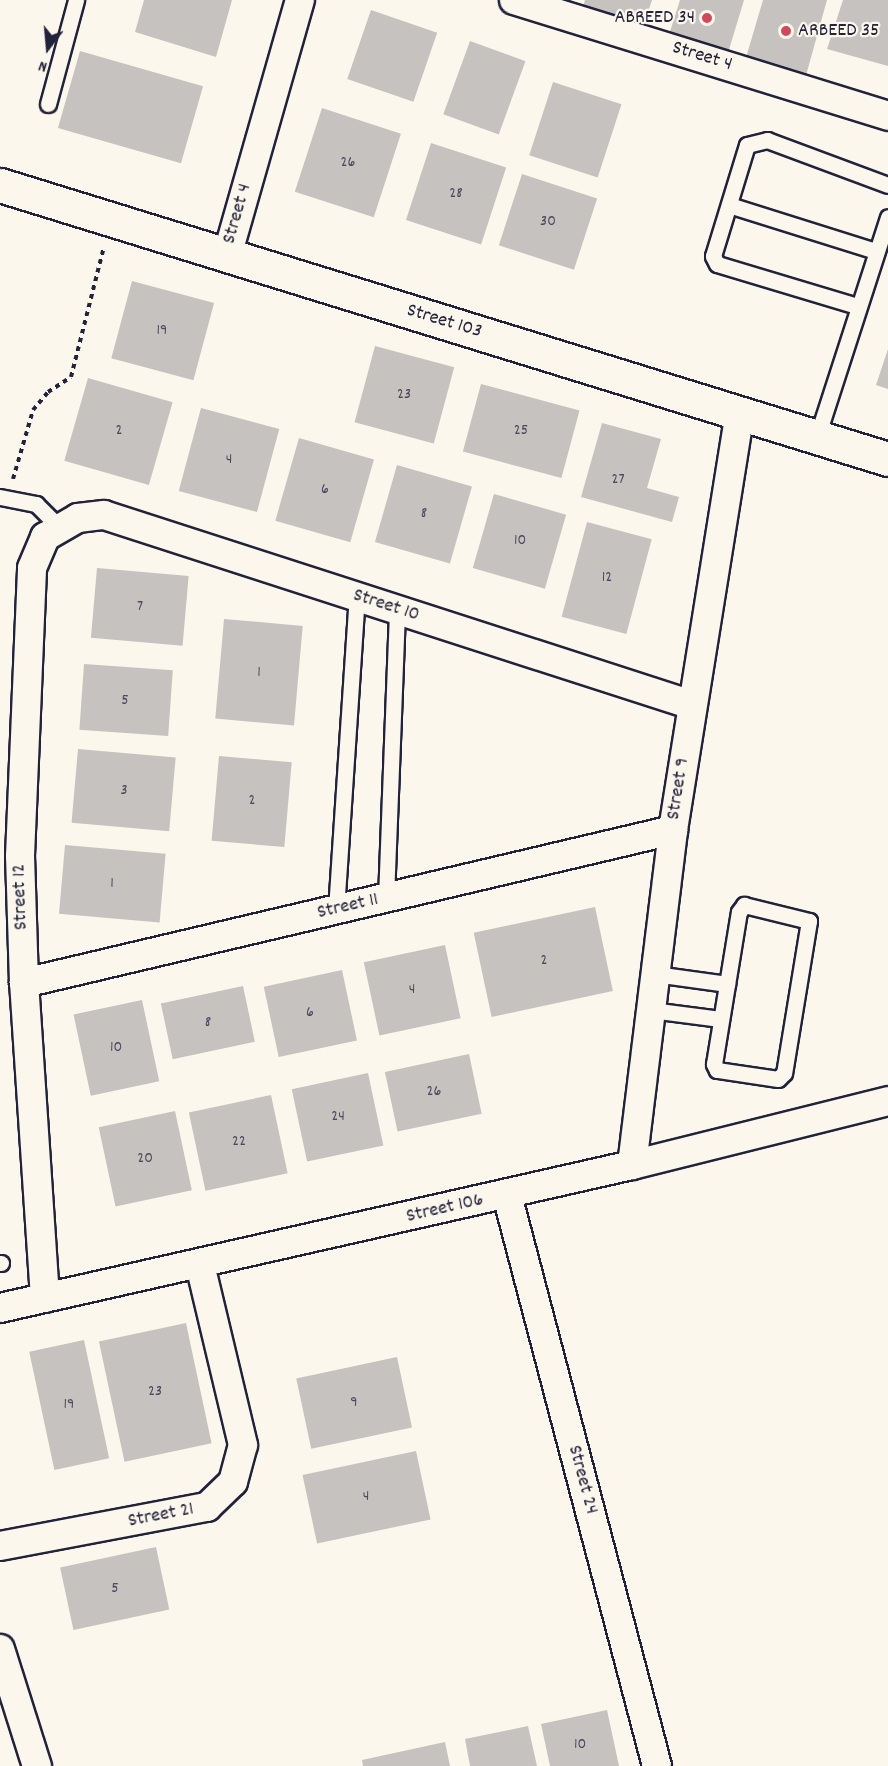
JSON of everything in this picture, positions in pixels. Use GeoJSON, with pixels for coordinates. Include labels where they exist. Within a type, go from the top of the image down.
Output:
{"type":"FeatureCollection","features":[{"type":"Feature","properties":{"kind":"street","name":"Street 4"},"geometry":{"type":"LineString","coordinates":[[226,256],[300,0]]}},
{"type":"Feature","properties":{"kind":"street","name":"Street 4"},"geometry":{"type":"LineString","coordinates":[[514,0],[888,116]]}},
{"type":"Feature","properties":{"kind":"street","name":"Street 103"},"geometry":{"type":"LineString","coordinates":[[0,185],[888,459]]}},
{"type":"Feature","properties":{"kind":"street","name":"Street 9"},"geometry":{"type":"LineString","coordinates":[[632,1165],[673,830],[740,414]]}},
{"type":"Feature","properties":{"kind":"street","name":"Street 10"},"geometry":{"type":"LineString","coordinates":[[68,522],[104,515],[692,705]]}},
{"type":"Feature","properties":{"kind":"street","name":"Street 12"},"geometry":{"type":"LineString","coordinates":[[45,1298],[24,983],[20,856],[32,568],[45,537],[68,522]]}},
{"type":"Feature","properties":{"kind":"street","name":"Street 11"},"geometry":{"type":"LineString","coordinates":[[24,983],[673,830]]}},
{"type":"Feature","properties":{"kind":"street","name":"Street 106"},"geometry":{"type":"LineString","coordinates":[[0,1308],[507,1195],[888,1101]]}},
{"type":"Feature","properties":{"kind":"street","name":"Street 24"},"geometry":{"type":"LineString","coordinates":[[507,1195],[657,1766]]}},
{"type":"Feature","properties":{"kind":"street","name":"Street 21"},"geometry":{"type":"LineString","coordinates":[[0,1546],[207,1507],[233,1482],[243,1445],[200,1264]]}},
{"type":"Feature","properties":{"kind":"street"},"geometry":{"type":"LineString","coordinates":[[0,1648],[37,1766]]}},
{"type":"Feature","properties":{"kind":"lane"},"geometry":{"type":"LineString","coordinates":[[48,104],[76,0]]}},
{"type":"Feature","properties":{"kind":"lane"},"geometry":{"type":"LineString","coordinates":[[857,306],[717,264],[712,256],[747,145],[767,140],[888,185]]}},
{"type":"Feature","properties":{"kind":"lane"},"geometry":{"type":"LineString","coordinates":[[729,205],[876,251]]}},
{"type":"Feature","properties":{"kind":"lane"},"geometry":{"type":"LineString","coordinates":[[817,437],[857,306],[888,217]]}},
{"type":"Feature","properties":{"kind":"lane"},"geometry":{"type":"LineString","coordinates":[[4,497],[36,504],[68,522]]}},
{"type":"Feature","properties":{"kind":"lane"},"geometry":{"type":"LineString","coordinates":[[336,910],[357,597]]}},
{"type":"Feature","properties":{"kind":"lane"},"geometry":{"type":"LineString","coordinates":[[386,898],[397,609]]}},
{"type":"Feature","properties":{"kind":"lane"},"geometry":{"type":"LineString","coordinates":[[741,908],[795,915],[809,921],[782,1077],[717,1070],[714,1064],[720,1018],[741,908]]}},
{"type":"Feature","properties":{"kind":"lane"},"geometry":{"type":"LineString","coordinates":[[656,974],[727,984]]}},
{"type":"Feature","properties":{"kind":"lane"},"geometry":{"type":"LineString","coordinates":[[651,1010],[720,1018]]}},
{"type":"Feature","properties":{"kind":"path"},"geometry":{"type":"LineString","coordinates":[[4,497],[33,410],[48,392],[71,377],[112,220]]}},
{"type":"Feature","properties":{"kind":"building"},"geometry":{"type":"Polygon","coordinates":[[[144,0],[232,0],[216,57],[135,32],[144,0]]]}},
{"type":"Feature","properties":{"kind":"building"},"geometry":{"type":"Polygon","coordinates":[[[585,0],[652,0],[643,27],[583,7],[585,0]]]}},
{"type":"Feature","properties":{"kind":"building","name":"ABREED 34"},"geometry":{"type":"Polygon","coordinates":[[[680,0],[744,0],[728,53],[669,35],[680,0]]]}},
{"type":"Feature","properties":{"kind":"building","name":"ARBEED 35"},"geometry":{"type":"Polygon","coordinates":[[[763,0],[827,0],[805,79],[745,61],[763,0]]]}},
{"type":"Feature","properties":{"kind":"building"},"geometry":{"type":"Polygon","coordinates":[[[843,0],[888,0],[888,66],[827,49],[843,0]]]}},
{"type":"Feature","properties":{"kind":"building"},"geometry":{"type":"Polygon","coordinates":[[[371,10],[437,33],[413,102],[347,79],[371,10]]]}},
{"type":"Feature","properties":{"kind":"building"},"geometry":{"type":"Polygon","coordinates":[[[470,41],[525,61],[499,134],[443,114],[470,41]]]}},
{"type":"Feature","properties":{"kind":"building"},"geometry":{"type":"Polygon","coordinates":[[[80,51],[203,86],[181,163],[58,128],[80,51]]]}},
{"type":"Feature","properties":{"kind":"building"},"geometry":{"type":"Polygon","coordinates":[[[553,82],[621,104],[598,177],[529,155],[553,82]]]}},
{"type":"Feature","properties":{"kind":"building"},"geometry":{"type":"Polygon","coordinates":[[[322,108],[401,134],[374,217],[295,192],[322,108]]]}},
{"type":"Feature","properties":{"kind":"building"},"geometry":{"type":"Polygon","coordinates":[[[431,143],[506,167],[481,244],[406,220],[431,143]]]}},
{"type":"Feature","properties":{"kind":"building"},"geometry":{"type":"Polygon","coordinates":[[[522,174],[597,198],[574,270],[499,245],[522,174]]]}},
{"type":"Feature","properties":{"kind":"building"},"geometry":{"type":"Polygon","coordinates":[[[132,281],[214,303],[193,380],[111,358],[132,281]]]}},
{"type":"Feature","properties":{"kind":"building"},"geometry":{"type":"Polygon","coordinates":[[[375,346],[454,367],[434,444],[355,422],[375,346]]]}},
{"type":"Feature","properties":{"kind":"building"},"geometry":{"type":"Polygon","coordinates":[[[888,349],[888,389],[876,385],[888,349]]]}},
{"type":"Feature","properties":{"kind":"building"},"geometry":{"type":"Polygon","coordinates":[[[88,378],[173,402],[149,485],[64,461],[88,378]]]}},
{"type":"Feature","properties":{"kind":"building"},"geometry":{"type":"Polygon","coordinates":[[[481,384],[580,410],[561,478],[463,452],[481,384]]]}},
{"type":"Feature","properties":{"kind":"building"},"geometry":{"type":"Polygon","coordinates":[[[201,408],[279,429],[257,512],[179,491],[201,408]]]}},
{"type":"Feature","properties":{"kind":"building"},"geometry":{"type":"Polygon","coordinates":[[[602,423],[661,439],[647,488],[679,497],[672,522],[581,497],[602,423]]]}},
{"type":"Feature","properties":{"kind":"building"},"geometry":{"type":"Polygon","coordinates":[[[299,438],[374,459],[350,542],[275,521],[299,438]]]}},
{"type":"Feature","properties":{"kind":"building"},"geometry":{"type":"Polygon","coordinates":[[[397,465],[472,486],[450,563],[375,542],[397,465]]]}},
{"type":"Feature","properties":{"kind":"building"},"geometry":{"type":"Polygon","coordinates":[[[494,494],[566,515],[545,589],[473,568],[494,494]]]}},
{"type":"Feature","properties":{"kind":"building"},"geometry":{"type":"Polygon","coordinates":[[[587,522],[652,539],[626,634],[562,617],[587,522]]]}},
{"type":"Feature","properties":{"kind":"building"},"geometry":{"type":"Polygon","coordinates":[[[97,568],[189,576],[183,646],[91,638],[97,568]]]}},
{"type":"Feature","properties":{"kind":"building"},"geometry":{"type":"Polygon","coordinates":[[[224,619],[303,626],[294,726],[215,719],[224,619]]]}},
{"type":"Feature","properties":{"kind":"building"},"geometry":{"type":"Polygon","coordinates":[[[84,664],[173,670],[168,736],[79,730],[84,664]]]}},
{"type":"Feature","properties":{"kind":"building"},"geometry":{"type":"Polygon","coordinates":[[[78,749],[176,758],[169,831],[72,823],[78,749]]]}},
{"type":"Feature","properties":{"kind":"building"},"geometry":{"type":"Polygon","coordinates":[[[219,756],[292,762],[284,847],[212,841],[219,756]]]}},
{"type":"Feature","properties":{"kind":"building"},"geometry":{"type":"Polygon","coordinates":[[[65,845],[166,854],[160,923],[59,914],[65,845]]]}},
{"type":"Feature","properties":{"kind":"building"},"geometry":{"type":"Polygon","coordinates":[[[595,907],[613,991],[492,1017],[474,933],[595,907]]]}},
{"type":"Feature","properties":{"kind":"building"},"geometry":{"type":"Polygon","coordinates":[[[445,945],[461,1018],[379,1036],[364,962],[445,945]]]}},
{"type":"Feature","properties":{"kind":"building"},"geometry":{"type":"Polygon","coordinates":[[[342,970],[357,1040],[279,1057],[264,987],[342,970]]]}},
{"type":"Feature","properties":{"kind":"building"},"geometry":{"type":"Polygon","coordinates":[[[243,986],[255,1042],[173,1059],[161,1003],[243,986]]]}},
{"type":"Feature","properties":{"kind":"building"},"geometry":{"type":"Polygon","coordinates":[[[142,1000],[159,1081],[91,1096],[74,1015],[142,1000]]]}},
{"type":"Feature","properties":{"kind":"building"},"geometry":{"type":"Polygon","coordinates":[[[469,1054],[482,1114],[398,1132],[385,1072],[469,1054]]]}},
{"type":"Feature","properties":{"kind":"building"},"geometry":{"type":"Polygon","coordinates":[[[368,1073],[383,1145],[307,1162],[292,1089],[368,1073]]]}},
{"type":"Feature","properties":{"kind":"building"},"geometry":{"type":"Polygon","coordinates":[[[271,1095],[288,1173],[205,1191],[189,1112],[271,1095]]]}},
{"type":"Feature","properties":{"kind":"building"},"geometry":{"type":"Polygon","coordinates":[[[175,1111],[192,1190],[116,1206],[99,1127],[175,1111]]]}},
{"type":"Feature","properties":{"kind":"building"},"geometry":{"type":"Polygon","coordinates":[[[186,1323],[212,1443],[125,1462],[99,1342],[186,1323]]]}},
{"type":"Feature","properties":{"kind":"building"},"geometry":{"type":"Polygon","coordinates":[[[84,1340],[109,1458],[54,1470],[29,1352],[84,1340]]]}},
{"type":"Feature","properties":{"kind":"building"},"geometry":{"type":"Polygon","coordinates":[[[397,1357],[412,1427],[311,1449],[296,1378],[397,1357]]]}},
{"type":"Feature","properties":{"kind":"building"},"geometry":{"type":"Polygon","coordinates":[[[416,1451],[431,1519],[317,1544],[303,1475],[416,1451]]]}},
{"type":"Feature","properties":{"kind":"building"},"geometry":{"type":"Polygon","coordinates":[[[156,1547],[169,1610],[73,1630],[60,1567],[156,1547]]]}},
{"type":"Feature","properties":{"kind":"building"},"geometry":{"type":"Polygon","coordinates":[[[607,1710],[619,1766],[550,1766],[541,1724],[607,1710]]]}},
{"type":"Feature","properties":{"kind":"building"},"geometry":{"type":"Polygon","coordinates":[[[528,1726],[537,1766],[470,1766],[465,1739],[528,1726]]]}},
{"type":"Feature","properties":{"kind":"building"},"geometry":{"type":"Polygon","coordinates":[[[445,1742],[450,1766],[363,1766],[362,1760],[445,1742]]]}},
{"type":"Feature","properties":{"kind":"place","name":"ABREED 34"},"geometry":{"type":"Point","coordinates":[707,18]}},
{"type":"Feature","properties":{"kind":"place","name":"ARBEED 35"},"geometry":{"type":"Point","coordinates":[786,31]}}]}
